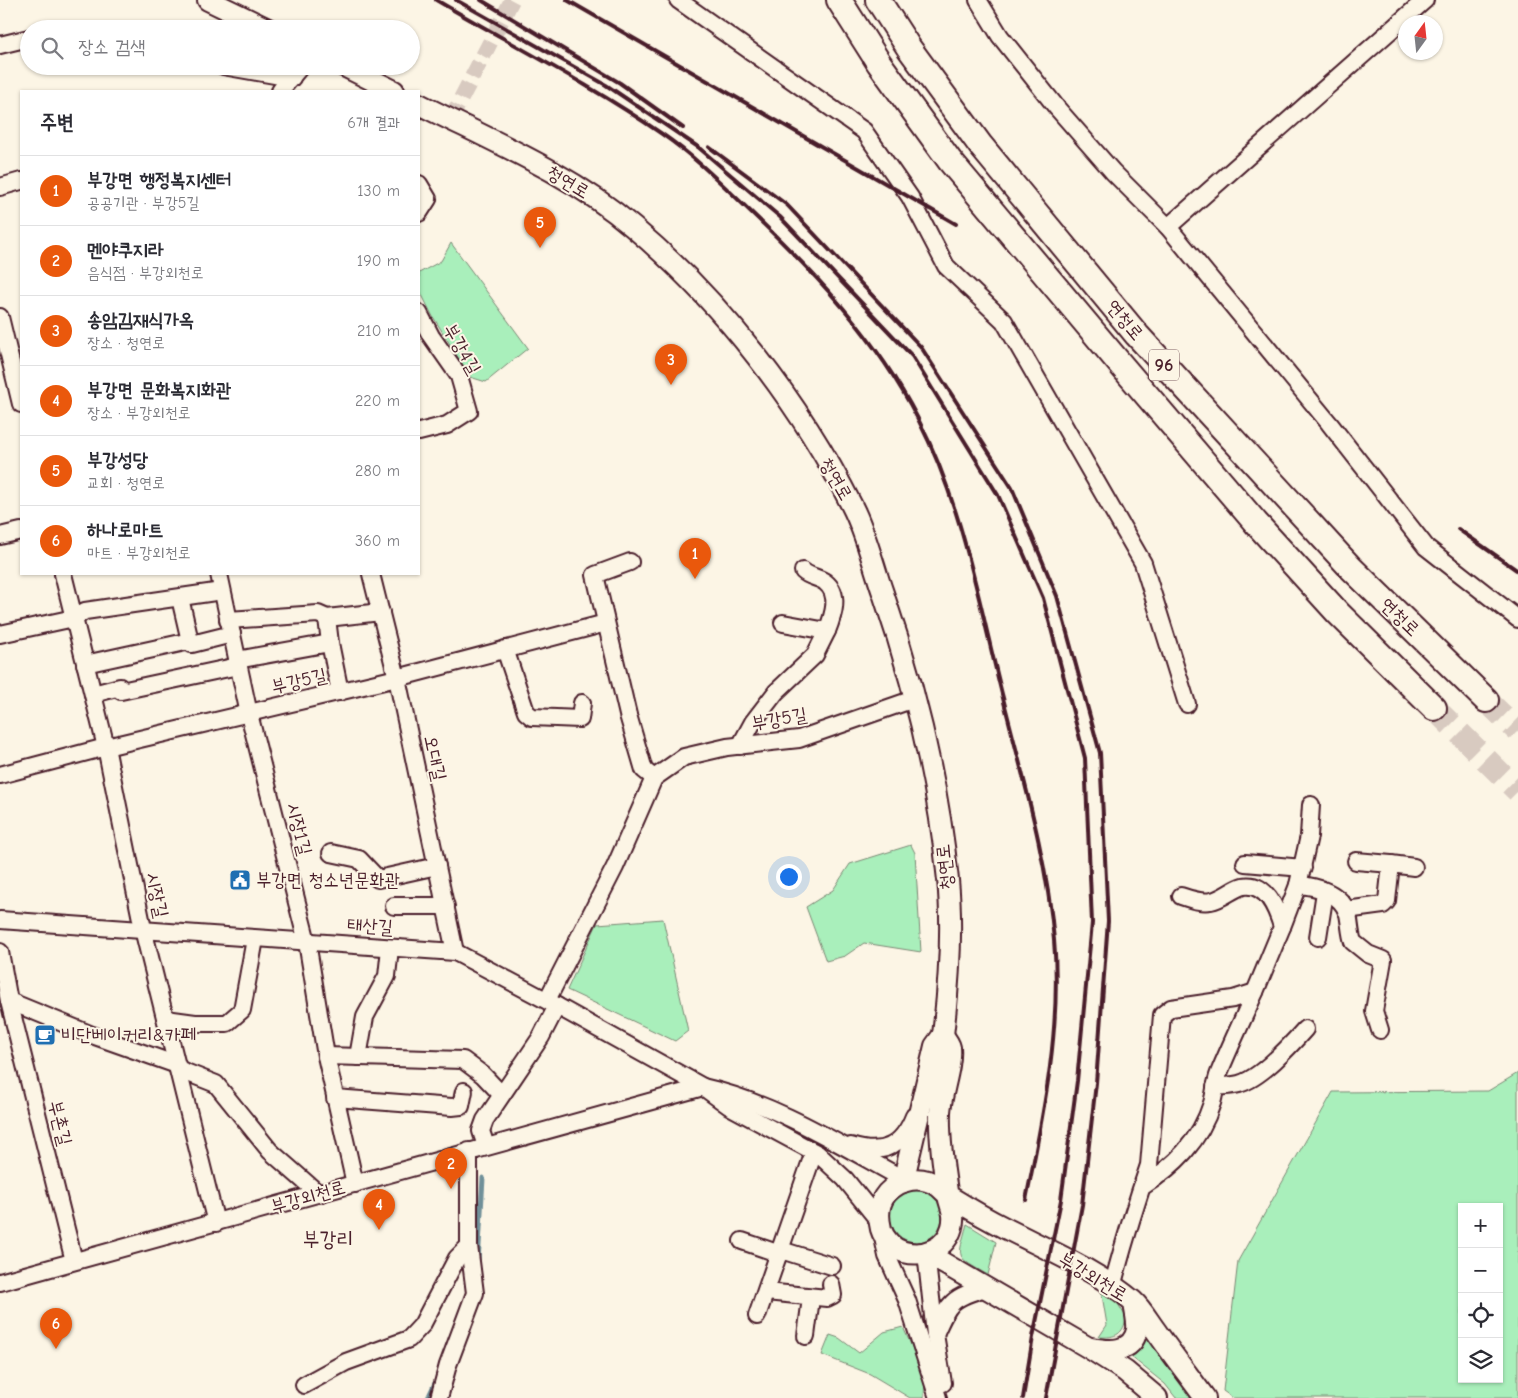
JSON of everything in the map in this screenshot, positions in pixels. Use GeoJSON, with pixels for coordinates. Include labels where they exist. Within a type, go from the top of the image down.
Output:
{"type":"FeatureCollection","features":[{"type":"Feature","properties":{"kind":"highway","name":"연청로"},"geometry":{"type":"LineString","coordinates":[[839,0],[879,63],[950,161],[1256,523],[1338,613],[1434,708]]}},
{"type":"Feature","properties":{"kind":"highway","name":"연청로"},"geometry":{"type":"LineString","coordinates":[[878,0],[909,48],[982,146],[1137,335],[1350,568],[1486,700]]}},
{"type":"Feature","properties":{"kind":"main road"},"geometry":{"type":"LineString","coordinates":[[208,0],[249,20]]}},
{"type":"Feature","properties":{"kind":"main road"},"geometry":{"type":"LineString","coordinates":[[362,75],[392,90]]}},
{"type":"Feature","properties":{"kind":"main road","name":"청연로"},"geometry":{"type":"LineString","coordinates":[[420,105],[573,182],[633,226],[707,297],[793,405],[853,508],[897,636],[931,766],[948,881],[949,978],[944,1035]]}},
{"type":"Feature","properties":{"kind":"main road"},"geometry":{"type":"LineString","coordinates":[[903,1182],[935,1046],[944,1035],[950,1048],[940,1112],[947,1196],[952,1206],[954,1218],[952,1229],[938,1247],[926,1253],[913,1254],[900,1251],[890,1243],[880,1226],[880,1207],[885,1195],[894,1186],[918,1179],[929,1181],[947,1196]]}},
{"type":"Feature","properties":{"kind":"main road","name":"부강외천로"},"geometry":{"type":"LineString","coordinates":[[947,1196],[1092,1273],[1134,1302],[1205,1398]]}},
{"type":"Feature","properties":{"kind":"main road"},"geometry":{"type":"LineString","coordinates":[[926,1253],[1089,1348],[1125,1371],[1157,1398]]}},
{"type":"Feature","properties":{"kind":"main road"},"geometry":{"type":"LineString","coordinates":[[1089,1348],[1112,1352],[1130,1343],[1137,1330],[1134,1302]]}},
{"type":"Feature","properties":{"kind":"street"},"geometry":{"type":"LineString","coordinates":[[678,0],[864,132],[910,198],[946,266],[1004,321],[1144,563],[1187,704]]}},
{"type":"Feature","properties":{"kind":"street"},"geometry":{"type":"LineString","coordinates":[[978,0],[1000,36],[1057,108],[1113,172],[1168,227],[1329,423],[1426,547],[1518,619]]}},
{"type":"Feature","properties":{"kind":"street"},"geometry":{"type":"LineString","coordinates":[[1168,227],[1425,0]]}},
{"type":"Feature","properties":{"kind":"street"},"geometry":{"type":"LineString","coordinates":[[0,45],[20,40]]}},
{"type":"Feature","properties":{"kind":"street"},"geometry":{"type":"LineString","coordinates":[[281,90],[293,75]]}},
{"type":"Feature","properties":{"kind":"street"},"geometry":{"type":"LineString","coordinates":[[0,187],[20,181]]}},
{"type":"Feature","properties":{"kind":"street"},"geometry":{"type":"LineString","coordinates":[[420,186],[428,199],[420,211]]}},
{"type":"Feature","properties":{"kind":"street","name":"부강4길"},"geometry":{"type":"LineString","coordinates":[[420,315],[431,336],[459,376],[469,411],[447,425],[420,432]]}},
{"type":"Feature","properties":{"kind":"street"},"geometry":{"type":"LineString","coordinates":[[0,317],[20,400]]}},
{"type":"Feature","properties":{"kind":"street"},"geometry":{"type":"LineString","coordinates":[[0,536],[20,531]]}},
{"type":"Feature","properties":{"kind":"street"},"geometry":{"type":"LineString","coordinates":[[486,1146],[481,1131],[484,1120],[541,1037],[552,1003],[654,778],[644,770],[595,576],[630,562]]}},
{"type":"Feature","properties":{"kind":"street"},"geometry":{"type":"LineString","coordinates":[[740,746],[753,722],[776,692],[816,655],[836,610],[832,591],[825,582],[808,576],[803,571]]}},
{"type":"Feature","properties":{"kind":"street","name":"시장길"},"geometry":{"type":"LineString","coordinates":[[63,575],[106,747],[143,929],[216,1223]]}},
{"type":"Feature","properties":{"kind":"street","name":"시장1길"},"geometry":{"type":"LineString","coordinates":[[218,575],[248,714],[307,942],[326,1056],[355,1184]]}},
{"type":"Feature","properties":{"kind":"street","name":"오대길"},"geometry":{"type":"LineString","coordinates":[[371,575],[397,678],[455,952]]}},
{"type":"Feature","properties":{"kind":"street"},"geometry":{"type":"LineString","coordinates":[[0,634],[74,618],[85,611],[222,591]]}},
{"type":"Feature","properties":{"kind":"street"},"geometry":{"type":"LineString","coordinates":[[180,598],[190,641]]}},
{"type":"Feature","properties":{"kind":"street"},"geometry":{"type":"LineString","coordinates":[[85,664],[190,641],[192,644],[230,627],[318,614],[327,618],[381,612]]}},
{"type":"Feature","properties":{"kind":"street"},"geometry":{"type":"LineString","coordinates":[[327,618],[340,692]]}},
{"type":"Feature","properties":{"kind":"street","name":"부강5길"},"geometry":{"type":"LineString","coordinates":[[0,775],[106,747],[397,678],[606,623]]}},
{"type":"Feature","properties":{"kind":"street"},"geometry":{"type":"LineString","coordinates":[[782,623],[827,630]]}},
{"type":"Feature","properties":{"kind":"street"},"geometry":{"type":"LineString","coordinates":[[93,694],[120,687],[122,691],[330,643]]}},
{"type":"Feature","properties":{"kind":"street"},"geometry":{"type":"LineString","coordinates":[[505,650],[526,712],[532,717],[580,720],[582,703]]}},
{"type":"Feature","properties":{"kind":"street","name":"부강5길"},"geometry":{"type":"LineString","coordinates":[[654,778],[684,757],[740,746],[799,739],[914,698]]}},
{"type":"Feature","properties":{"kind":"street"},"geometry":{"type":"LineString","coordinates":[[1142,1187],[1169,1169],[1196,1140],[1212,1104],[1215,1087],[1224,1061],[1255,992],[1298,885],[1309,836],[1311,805]]}},
{"type":"Feature","properties":{"kind":"street"},"geometry":{"type":"LineString","coordinates":[[331,854],[359,859],[378,878],[437,866]]}},
{"type":"Feature","properties":{"kind":"street"},"geometry":{"type":"LineString","coordinates":[[1356,861],[1414,867]]}},
{"type":"Feature","properties":{"kind":"street"},"geometry":{"type":"LineString","coordinates":[[1245,863],[1303,868]]}},
{"type":"Feature","properties":{"kind":"street"},"geometry":{"type":"LineString","coordinates":[[1346,910],[1383,905],[1387,901],[1391,864]]}},
{"type":"Feature","properties":{"kind":"street"},"geometry":{"type":"LineString","coordinates":[[1298,885],[1314,886],[1341,902],[1346,910],[1352,942],[1368,954],[1383,960],[1374,1011],[1380,1030]]}},
{"type":"Feature","properties":{"kind":"street"},"geometry":{"type":"LineString","coordinates":[[1181,896],[1194,900],[1212,901],[1244,886],[1260,889],[1274,905],[1282,927]]}},
{"type":"Feature","properties":{"kind":"street"},"geometry":{"type":"LineString","coordinates":[[1318,937],[1325,892]]}},
{"type":"Feature","properties":{"kind":"street"},"geometry":{"type":"LineString","coordinates":[[394,906],[446,906]]}},
{"type":"Feature","properties":{"kind":"street","name":"태산길"},"geometry":{"type":"LineString","coordinates":[[0,920],[455,952],[552,1003],[703,1087]]}},
{"type":"Feature","properties":{"kind":"street"},"geometry":{"type":"LineString","coordinates":[[166,1019],[195,1023],[227,1023],[242,1010],[255,939]]}},
{"type":"Feature","properties":{"kind":"street"},"geometry":{"type":"LineString","coordinates":[[358,1057],[366,1017],[387,976],[390,948]]}},
{"type":"Feature","properties":{"kind":"street","name":"부촌길"},"geometry":{"type":"LineString","coordinates":[[0,952],[6,1002],[74,1260]]}},
{"type":"Feature","properties":{"kind":"street"},"geometry":{"type":"LineString","coordinates":[[1112,1287],[1149,1165],[1162,1015],[1171,1008],[1233,999],[1255,992]]}},
{"type":"Feature","properties":{"kind":"street"},"geometry":{"type":"LineString","coordinates":[[6,1002],[177,1067],[216,1084],[270,1151],[319,1194]]}},
{"type":"Feature","properties":{"kind":"street"},"geometry":{"type":"LineString","coordinates":[[1215,1087],[1240,1084],[1263,1070],[1305,1030]]}},
{"type":"Feature","properties":{"kind":"street"},"geometry":{"type":"LineString","coordinates":[[326,1056],[463,1060],[483,1075],[501,1094]]}},
{"type":"Feature","properties":{"kind":"street"},"geometry":{"type":"LineString","coordinates":[[703,1087],[729,1106],[814,1152],[845,1179],[880,1226],[887,1256],[907,1300],[938,1398]]}},
{"type":"Feature","properties":{"kind":"street","name":"부강외천로"},"geometry":{"type":"LineString","coordinates":[[0,1282],[703,1087],[735,1094],[827,1138],[894,1174],[903,1182]]}},
{"type":"Feature","properties":{"kind":"street"},"geometry":{"type":"LineString","coordinates":[[335,1098],[452,1107],[461,1106],[464,1091]]}},
{"type":"Feature","properties":{"kind":"street"},"geometry":{"type":"LineString","coordinates":[[827,1138],[862,1150],[890,1147],[907,1132],[914,1114],[921,1106]]}},
{"type":"Feature","properties":{"kind":"street"},"geometry":{"type":"LineString","coordinates":[[439,1398],[448,1365],[475,1293],[469,1246],[469,1151]]}},
{"type":"Feature","properties":{"kind":"street"},"geometry":{"type":"LineString","coordinates":[[757,1316],[814,1152]]}},
{"type":"Feature","properties":{"kind":"street"},"geometry":{"type":"LineString","coordinates":[[742,1240],[832,1266]]}},
{"type":"Feature","properties":{"kind":"street"},"geometry":{"type":"LineString","coordinates":[[304,1385],[346,1362],[409,1339],[422,1325],[457,1258],[469,1246]]}},
{"type":"Feature","properties":{"kind":"street"},"geometry":{"type":"LineString","coordinates":[[926,1253],[944,1398]]}},
{"type":"Feature","properties":{"kind":"street"},"geometry":{"type":"LineString","coordinates":[[766,1292],[811,1298],[827,1298],[833,1295],[832,1284]]}},
{"type":"Feature","properties":{"kind":"street"},"geometry":{"type":"LineString","coordinates":[[935,1334],[946,1308],[963,1294],[986,1288]]}},
{"type":"Feature","properties":{"kind":"street"},"geometry":{"type":"LineString","coordinates":[[806,1336],[811,1298]]}},
{"type":"Feature","properties":{"kind":"green space"},"geometry":{"type":"Polygon","coordinates":[[[451,243],[528,348],[486,382],[470,377],[432,315],[420,291],[420,272],[441,261],[451,243]]]}},
{"type":"Feature","properties":{"kind":"green space"},"geometry":{"type":"Polygon","coordinates":[[[911,845],[915,853],[921,952],[864,943],[845,956],[826,961],[806,907],[833,890],[850,864],[911,845]]]}},
{"type":"Feature","properties":{"kind":"green space"},"geometry":{"type":"Polygon","coordinates":[[[663,919],[688,1031],[675,1041],[567,990],[597,924],[663,919]]]}},
{"type":"Feature","properties":{"kind":"green space"},"geometry":{"type":"Polygon","coordinates":[[[1518,1073],[1518,1398],[1233,1398],[1223,1391],[1238,1261],[1333,1092],[1488,1091],[1518,1073]]]}},
{"type":"Feature","properties":{"kind":"green space"},"geometry":{"type":"Polygon","coordinates":[[[916,1190],[926,1192],[934,1198],[940,1206],[942,1216],[940,1226],[934,1234],[926,1240],[916,1242],[906,1240],[898,1234],[892,1226],[890,1216],[892,1206],[898,1198],[906,1192],[916,1190]]]}},
{"type":"Feature","properties":{"kind":"green space"},"geometry":{"type":"Polygon","coordinates":[[[967,1224],[996,1242],[988,1275],[969,1264],[961,1256],[961,1244],[967,1224]]]}},
{"type":"Feature","properties":{"kind":"green space"},"geometry":{"type":"Polygon","coordinates":[[[1101,1289],[1115,1299],[1126,1317],[1121,1331],[1110,1337],[1099,1337],[1107,1325],[1101,1289]]]}},
{"type":"Feature","properties":{"kind":"green space"},"geometry":{"type":"Polygon","coordinates":[[[903,1327],[925,1376],[924,1398],[910,1398],[870,1374],[822,1355],[830,1335],[839,1338],[859,1353],[884,1332],[903,1327]]]}},
{"type":"Feature","properties":{"kind":"green space"},"geometry":{"type":"Polygon","coordinates":[[[1149,1332],[1198,1398],[1176,1398],[1165,1384],[1130,1356],[1142,1348],[1149,1332]]]}},
{"type":"Feature","properties":{"kind":"waterway"},"geometry":{"type":"LineString","coordinates":[[478,1262],[483,1178]]}},
{"type":"Feature","properties":{"kind":"waterway"},"geometry":{"type":"LineString","coordinates":[[428,1398],[435,1383]]}},
{"type":"Feature","properties":{"kind":"tunnel"},"geometry":{"type":"LineString","coordinates":[[450,120],[512,0]]}},
{"type":"Feature","properties":{"kind":"tunnel"},"geometry":{"type":"LineString","coordinates":[[1486,700],[1518,731]]}},
{"type":"Feature","properties":{"kind":"tunnel"},"geometry":{"type":"LineString","coordinates":[[1434,708],[1518,791]]}},
{"type":"Feature","properties":{"kind":"railway"},"geometry":{"type":"LineString","coordinates":[[436,0],[607,98],[674,142],[718,180],[798,258],[843,308],[883,361],[918,419],[934,452],[947,486],[968,556],[1033,818],[1051,909],[1056,973],[1053,1038],[1039,1136],[1026,1200]]}},
{"type":"Feature","properties":{"kind":"railway"},"geometry":{"type":"LineString","coordinates":[[456,0],[606,85],[698,147],[780,217],[912,356],[998,495],[1043,598],[1085,758],[1092,923],[1077,1081],[1061,1200],[1033,1337],[1023,1398]]}},
{"type":"Feature","properties":{"kind":"railway"},"geometry":{"type":"LineString","coordinates":[[481,0],[620,83],[683,128]]}},
{"type":"Feature","properties":{"kind":"railway"},"geometry":{"type":"LineString","coordinates":[[567,0],[956,224]]}},
{"type":"Feature","properties":{"kind":"railway"},"geometry":{"type":"LineString","coordinates":[[709,147],[787,205],[921,347],[1012,488],[1057,596],[1100,753],[1108,921],[1096,1083],[1082,1205],[1046,1398]]}},
{"type":"Feature","properties":{"kind":"railway"},"geometry":{"type":"LineString","coordinates":[[1458,529],[1518,571]]}},
{"type":"Feature","properties":{"kind":"place","name":"부강성당"},"geometry":{"type":"Point","coordinates":[540,248]}},
{"type":"Feature","properties":{"kind":"place","name":"송암김재식가옥"},"geometry":{"type":"Point","coordinates":[671,385]}},
{"type":"Feature","properties":{"kind":"place","name":"부강면 행정복지센터"},"geometry":{"type":"Point","coordinates":[695,579]}},
{"type":"Feature","properties":{"kind":"place","name":"부강면 청소년문화관"},"geometry":{"type":"Point","coordinates":[240,880]}},
{"type":"Feature","properties":{"kind":"place","name":"비단베이커리&카페"},"geometry":{"type":"Point","coordinates":[45,1035]}},
{"type":"Feature","properties":{"kind":"place","name":"멘야쿠지라"},"geometry":{"type":"Point","coordinates":[451,1189]}},
{"type":"Feature","properties":{"kind":"place","name":"부강면 문화복지화관"},"geometry":{"type":"Point","coordinates":[379,1230]}},
{"type":"Feature","properties":{"kind":"place","name":"하나로마트"},"geometry":{"type":"Point","coordinates":[56,1349]}},
{"type":"Feature","properties":{"kind":"district","name":"부강리"},"geometry":{"type":"Point","coordinates":[328,1239]}}]}
